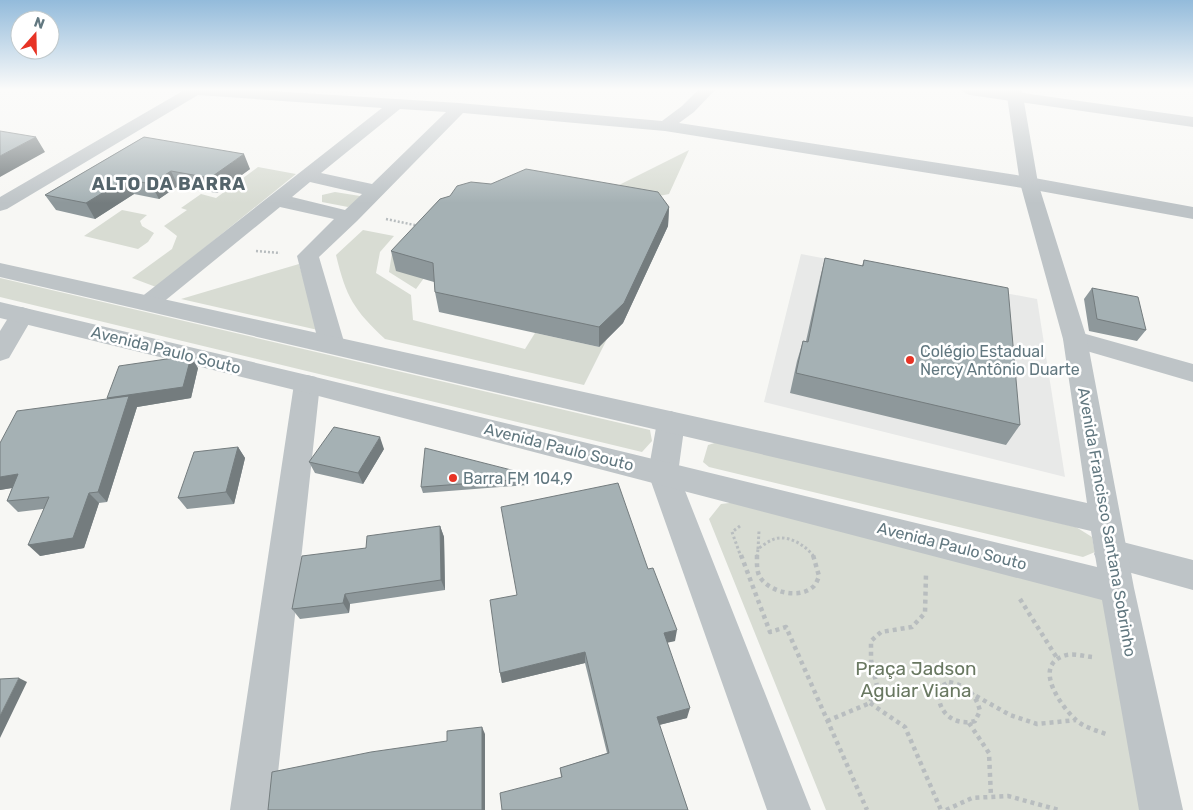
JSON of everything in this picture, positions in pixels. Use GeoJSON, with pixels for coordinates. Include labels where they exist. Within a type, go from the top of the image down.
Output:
{"type":"FeatureCollection","features":[{"type":"Feature","properties":{"kind":"street"},"geometry":{"type":"LineString","coordinates":[[0,206],[132,128]]}},
{"type":"Feature","properties":{"kind":"street"},"geometry":{"type":"LineString","coordinates":[[148,303],[367,128]]}},
{"type":"Feature","properties":{"kind":"street"},"geometry":{"type":"LineString","coordinates":[[332,345],[308,256],[439,128]]}},
{"type":"Feature","properties":{"kind":"street"},"geometry":{"type":"LineString","coordinates":[[676,128],[1029,183],[1193,213]]}},
{"type":"Feature","properties":{"kind":"street","name":"Avenida Francisco Santana Sobrinho"},"geometry":{"type":"LineString","coordinates":[[1020,128],[1029,183],[1075,339],[1111,554],[1161,810]]}},
{"type":"Feature","properties":{"kind":"street"},"geometry":{"type":"LineString","coordinates":[[307,176],[376,191]]}},
{"type":"Feature","properties":{"kind":"street"},"geometry":{"type":"LineString","coordinates":[[277,200],[352,215]]}},
{"type":"Feature","properties":{"kind":"street"},"geometry":{"type":"LineString","coordinates":[[0,270],[671,422],[1111,554],[1193,574]]}},
{"type":"Feature","properties":{"kind":"street"},"geometry":{"type":"LineString","coordinates":[[0,352],[11,312]]}},
{"type":"Feature","properties":{"kind":"street","name":"Avenida Paulo Souto"},"geometry":{"type":"LineString","coordinates":[[11,312],[663,473],[1111,554]]}},
{"type":"Feature","properties":{"kind":"street"},"geometry":{"type":"LineString","coordinates":[[1075,339],[1193,373]]}},
{"type":"Feature","properties":{"kind":"street"},"geometry":{"type":"LineString","coordinates":[[252,810],[306,384]]}},
{"type":"Feature","properties":{"kind":"street"},"geometry":{"type":"LineString","coordinates":[[671,422],[663,473],[789,810]]}},
{"type":"Feature","properties":{"kind":"path"},"geometry":{"type":"LineString","coordinates":[[352,215],[428,228]]}},
{"type":"Feature","properties":{"kind":"path"},"geometry":{"type":"LineString","coordinates":[[218,247],[308,256]]}},
{"type":"Feature","properties":{"kind":"path"},"geometry":{"type":"LineString","coordinates":[[758,549],[773,539],[782,538],[802,544],[816,560],[819,569],[818,578],[814,586],[807,592],[797,594],[775,590],[766,584],[754,566],[758,549],[760,521]]}},
{"type":"Feature","properties":{"kind":"path"},"geometry":{"type":"LineString","coordinates":[[744,522],[732,532],[770,632],[786,627],[867,810]]}},
{"type":"Feature","properties":{"kind":"path"},"geometry":{"type":"LineString","coordinates":[[827,721],[870,703],[877,686],[871,660],[871,642],[881,632],[912,627],[925,613],[927,564]]}},
{"type":"Feature","properties":{"kind":"path"},"geometry":{"type":"LineString","coordinates":[[1017,594],[1057,658]]}},
{"type":"Feature","properties":{"kind":"path"},"geometry":{"type":"LineString","coordinates":[[1096,658],[1075,653],[1065,654],[1057,658],[1051,665],[1050,683],[1060,703],[1076,720],[1109,735]]}},
{"type":"Feature","properties":{"kind":"path"},"geometry":{"type":"LineString","coordinates":[[975,696],[980,711],[975,721],[969,723],[955,721],[943,711],[937,698],[938,692],[944,684],[956,683],[964,685],[975,696],[1010,715],[1037,724],[1076,720]]}},
{"type":"Feature","properties":{"kind":"path"},"geometry":{"type":"LineString","coordinates":[[870,703],[905,727],[941,810]]}},
{"type":"Feature","properties":{"kind":"path"},"geometry":{"type":"LineString","coordinates":[[969,723],[989,753],[991,797]]}},
{"type":"Feature","properties":{"kind":"path"},"geometry":{"type":"LineString","coordinates":[[946,810],[972,798],[1008,796],[1059,810]]}},
{"type":"Feature","properties":{"kind":"shaded area","name":"Colégio Estadual Nercy Antônio Duarte"},"geometry":{"type":"Polygon","coordinates":[[[801,254],[1037,299],[1065,477],[764,402],[801,254]]]}},
{"type":"Feature","properties":{"kind":"green space"},"geometry":{"type":"Polygon","coordinates":[[[689,150],[669,194],[630,202],[595,197],[689,150]]]}},
{"type":"Feature","properties":{"kind":"green space"},"geometry":{"type":"Polygon","coordinates":[[[258,167],[296,174],[156,287],[132,278],[172,249],[177,236],[164,226],[187,210],[181,208],[201,194],[216,198],[258,167]]]}},
{"type":"Feature","properties":{"kind":"green space"},"geometry":{"type":"Polygon","coordinates":[[[335,192],[360,196],[362,198],[348,207],[322,202],[322,195],[335,192]]]}},
{"type":"Feature","properties":{"kind":"green space"},"geometry":{"type":"Polygon","coordinates":[[[122,210],[147,215],[140,221],[142,226],[154,233],[148,242],[138,249],[84,236],[122,210]]]}},
{"type":"Feature","properties":{"kind":"green space"},"geometry":{"type":"Polygon","coordinates":[[[363,230],[394,236],[380,252],[376,273],[411,295],[413,320],[525,349],[535,333],[599,347],[607,339],[584,385],[385,339],[366,320],[353,302],[344,282],[336,255],[363,230]]]}},
{"type":"Feature","properties":{"kind":"green space"},"geometry":{"type":"Polygon","coordinates":[[[392,253],[424,278],[416,289],[389,272],[392,253]]]}},
{"type":"Feature","properties":{"kind":"green space"},"geometry":{"type":"Polygon","coordinates":[[[299,264],[318,330],[181,299],[299,264]]]}},
{"type":"Feature","properties":{"kind":"green space"},"geometry":{"type":"Polygon","coordinates":[[[0,278],[650,430],[652,441],[642,452],[0,297],[0,278]]]}},
{"type":"Feature","properties":{"kind":"green space"},"geometry":{"type":"Polygon","coordinates":[[[718,442],[1076,527],[1092,537],[1095,552],[1083,557],[709,467],[703,462],[708,445],[718,442]]]}},
{"type":"Feature","properties":{"kind":"green space","name":"Praça Jadson Aguiar Viana"},"geometry":{"type":"Polygon","coordinates":[[[746,501],[1111,595],[1149,810],[826,810],[709,519],[721,504],[746,501]]]}},
{"type":"Feature","properties":{"kind":"building"},"geometry":{"type":"Polygon","coordinates":[[[0,131],[36,137],[0,156],[0,131]]]}},
{"type":"Feature","properties":{"kind":"building"},"geometry":{"type":"Polygon","coordinates":[[[144,137],[244,154],[210,178],[171,171],[151,184],[125,179],[86,203],[45,195],[144,137]]]}},
{"type":"Feature","properties":{"kind":"building"},"geometry":{"type":"Polygon","coordinates":[[[526,169],[658,192],[669,207],[624,303],[599,327],[435,292],[433,263],[391,251],[440,199],[450,196],[457,186],[471,182],[491,184],[526,169]]]}},
{"type":"Feature","properties":{"kind":"building"},"geometry":{"type":"Polygon","coordinates":[[[825,258],[863,266],[864,260],[1008,288],[1020,425],[796,373],[803,341],[808,342],[825,258]]]}},
{"type":"Feature","properties":{"kind":"building"},"geometry":{"type":"Polygon","coordinates":[[[1092,288],[1138,297],[1146,330],[1097,319],[1092,288]]]}},
{"type":"Feature","properties":{"kind":"building"},"geometry":{"type":"Polygon","coordinates":[[[191,357],[183,387],[107,398],[119,366],[191,357]]]}},
{"type":"Feature","properties":{"kind":"building"},"geometry":{"type":"Polygon","coordinates":[[[129,396],[98,492],[89,493],[73,538],[28,545],[49,497],[7,501],[18,474],[0,477],[0,443],[17,411],[129,396]]]}},
{"type":"Feature","properties":{"kind":"building"},"geometry":{"type":"Polygon","coordinates":[[[334,427],[380,437],[358,473],[309,462],[334,427]]]}},
{"type":"Feature","properties":{"kind":"building"},"geometry":{"type":"Polygon","coordinates":[[[238,447],[226,492],[178,498],[194,452],[238,447]]]}},
{"type":"Feature","properties":{"kind":"building"},"geometry":{"type":"Polygon","coordinates":[[[425,448],[527,474],[527,479],[421,487],[425,448]]]}},
{"type":"Feature","properties":{"kind":"building"},"geometry":{"type":"Polygon","coordinates":[[[618,483],[648,569],[653,568],[677,630],[664,633],[690,708],[657,717],[688,810],[502,810],[500,793],[562,777],[560,768],[609,753],[585,652],[500,673],[490,600],[517,595],[501,507],[618,483]]]}},
{"type":"Feature","properties":{"kind":"building"},"geometry":{"type":"Polygon","coordinates":[[[440,526],[441,580],[345,594],[343,603],[292,609],[302,556],[366,548],[367,536],[440,526]]]}},
{"type":"Feature","properties":{"kind":"building"},"geometry":{"type":"Polygon","coordinates":[[[19,678],[0,716],[0,679],[19,678]]]}},
{"type":"Feature","properties":{"kind":"building"},"geometry":{"type":"Polygon","coordinates":[[[482,727],[482,810],[268,810],[272,772],[371,752],[447,741],[447,731],[482,727]]]}},
{"type":"Feature","properties":{"kind":"place","name":"Colégio Estadual Nercy Antônio Duarte"},"geometry":{"type":"Point","coordinates":[910,360]}},
{"type":"Feature","properties":{"kind":"place","name":"Barra FM 104,9"},"geometry":{"type":"Point","coordinates":[453,478]}},
{"type":"Feature","properties":{"kind":"district","name":"ALTO DA BARRA"},"geometry":{"type":"Point","coordinates":[169,184]}}]}
